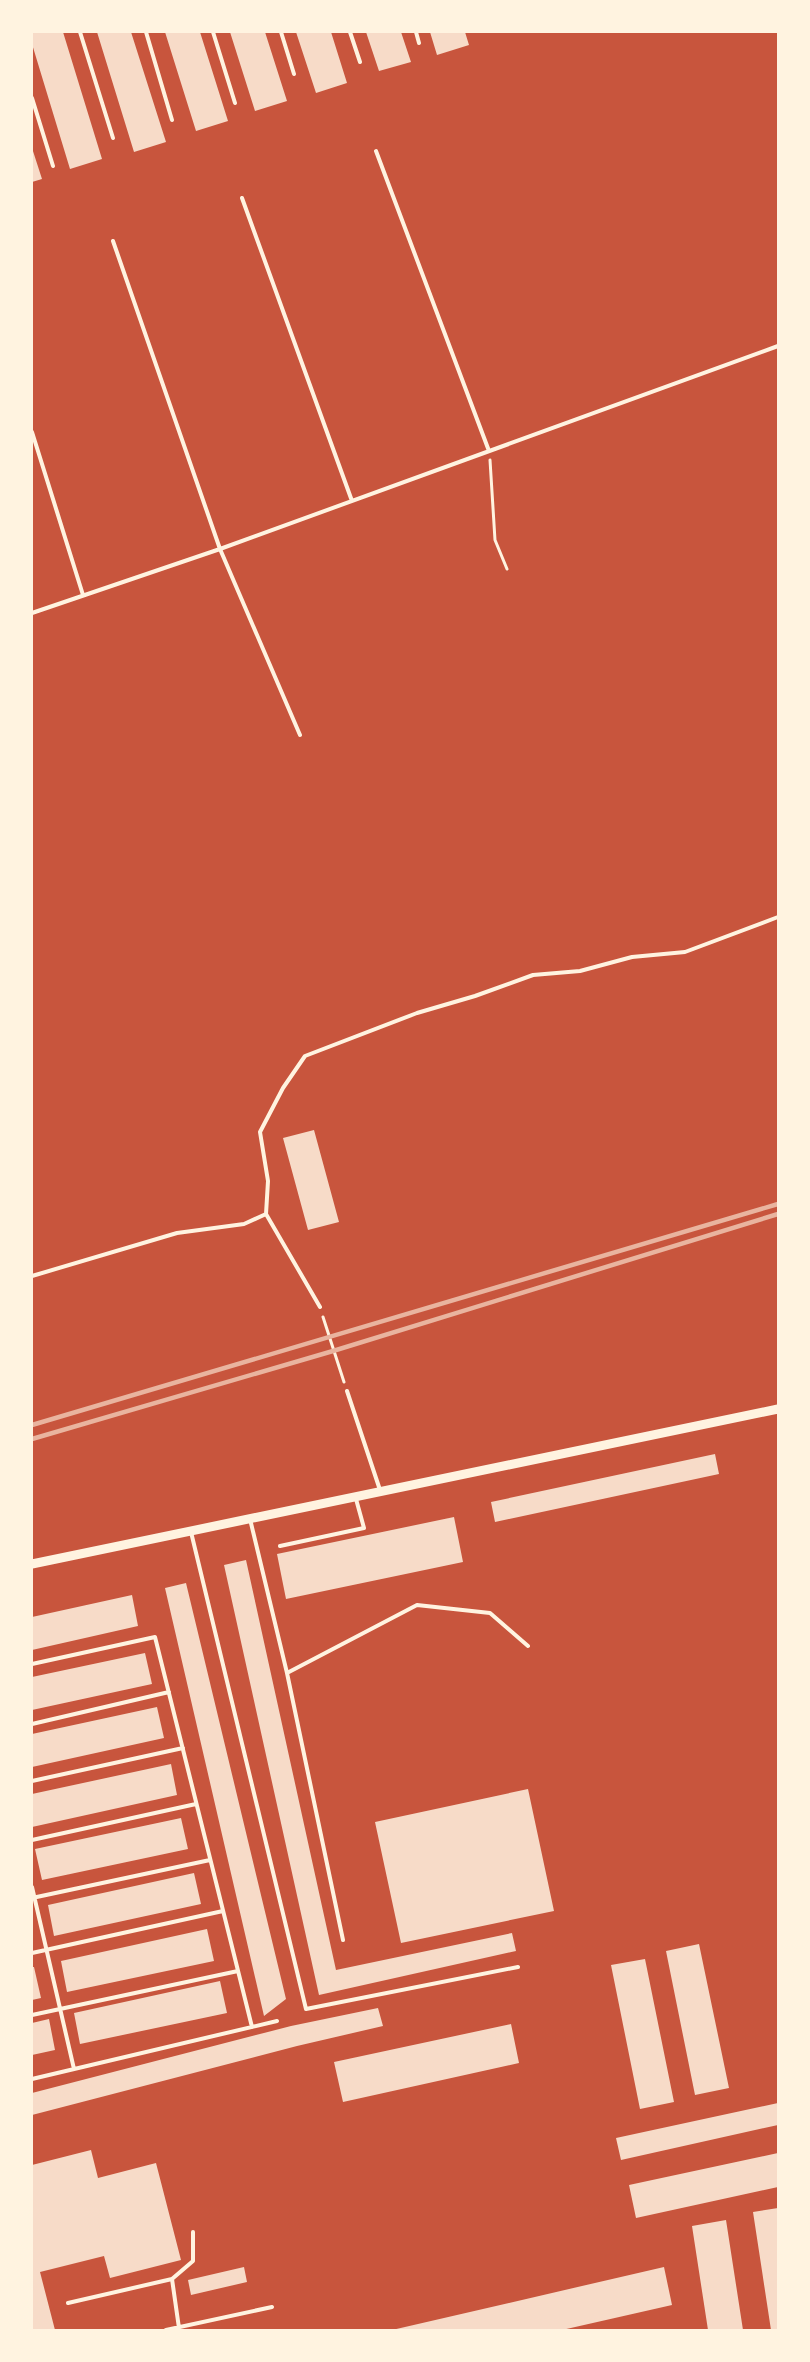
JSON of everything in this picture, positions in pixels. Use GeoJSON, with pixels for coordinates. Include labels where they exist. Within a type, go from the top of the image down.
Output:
{"type":"FeatureCollection","features":[{"type":"Feature","properties":{"kind":"street"},"geometry":{"type":"LineString","coordinates":[[32,1564],[778,1409]]}},
{"type":"Feature","properties":{"kind":"lane"},"geometry":{"type":"LineString","coordinates":[[80,32],[113,138]]}},
{"type":"Feature","properties":{"kind":"lane"},"geometry":{"type":"LineString","coordinates":[[146,32],[172,120]]}},
{"type":"Feature","properties":{"kind":"lane"},"geometry":{"type":"LineString","coordinates":[[213,32],[235,103]]}},
{"type":"Feature","properties":{"kind":"lane"},"geometry":{"type":"LineString","coordinates":[[281,32],[294,74]]}},
{"type":"Feature","properties":{"kind":"lane"},"geometry":{"type":"LineString","coordinates":[[350,32],[360,62]]}},
{"type":"Feature","properties":{"kind":"lane"},"geometry":{"type":"LineString","coordinates":[[416,32],[419,43]]}},
{"type":"Feature","properties":{"kind":"lane"},"geometry":{"type":"LineString","coordinates":[[32,98],[53,166]]}},
{"type":"Feature","properties":{"kind":"lane"},"geometry":{"type":"LineString","coordinates":[[376,151],[489,451]]}},
{"type":"Feature","properties":{"kind":"lane"},"geometry":{"type":"LineString","coordinates":[[242,198],[352,501]]}},
{"type":"Feature","properties":{"kind":"lane"},"geometry":{"type":"LineString","coordinates":[[113,241],[220,549],[300,735]]}},
{"type":"Feature","properties":{"kind":"lane"},"geometry":{"type":"LineString","coordinates":[[32,613],[220,549],[778,346]]}},
{"type":"Feature","properties":{"kind":"lane"},"geometry":{"type":"LineString","coordinates":[[32,432],[83,595]]}},
{"type":"Feature","properties":{"kind":"lane"},"geometry":{"type":"LineString","coordinates":[[320,1307],[266,1214],[268,1181],[260,1132],[283,1088],[305,1056],[417,1012],[475,996],[533,975],[580,971],[632,957],[685,952],[778,917]]}},
{"type":"Feature","properties":{"kind":"lane"},"geometry":{"type":"LineString","coordinates":[[32,1276],[177,1233],[244,1224],[266,1214]]}},
{"type":"Feature","properties":{"kind":"lane"},"geometry":{"type":"LineString","coordinates":[[347,1391],[380,1492]]}},
{"type":"Feature","properties":{"kind":"lane"},"geometry":{"type":"LineString","coordinates":[[280,1546],[364,1528],[356,1497]]}},
{"type":"Feature","properties":{"kind":"lane"},"geometry":{"type":"LineString","coordinates":[[250,1519],[287,1673],[343,1940]]}},
{"type":"Feature","properties":{"kind":"lane"},"geometry":{"type":"LineString","coordinates":[[191,1531],[306,2009],[518,1967]]}},
{"type":"Feature","properties":{"kind":"lane"},"geometry":{"type":"LineString","coordinates":[[287,1673],[417,1605],[490,1613],[528,1646]]}},
{"type":"Feature","properties":{"kind":"lane"},"geometry":{"type":"LineString","coordinates":[[32,1664],[155,1637],[252,2027]]}},
{"type":"Feature","properties":{"kind":"lane"},"geometry":{"type":"LineString","coordinates":[[32,1724],[169,1692]]}},
{"type":"Feature","properties":{"kind":"lane"},"geometry":{"type":"LineString","coordinates":[[32,1781],[183,1748]]}},
{"type":"Feature","properties":{"kind":"lane"},"geometry":{"type":"LineString","coordinates":[[32,1840],[196,1804]]}},
{"type":"Feature","properties":{"kind":"lane"},"geometry":{"type":"LineString","coordinates":[[33,1898],[210,1860]]}},
{"type":"Feature","properties":{"kind":"lane"},"geometry":{"type":"LineString","coordinates":[[32,1887],[74,2068]]}},
{"type":"Feature","properties":{"kind":"lane"},"geometry":{"type":"LineString","coordinates":[[32,1953],[223,1911]]}},
{"type":"Feature","properties":{"kind":"lane"},"geometry":{"type":"LineString","coordinates":[[32,2015],[238,1971]]}},
{"type":"Feature","properties":{"kind":"lane"},"geometry":{"type":"LineString","coordinates":[[32,2079],[277,2021]]}},
{"type":"Feature","properties":{"kind":"lane"},"geometry":{"type":"LineString","coordinates":[[68,2303],[172,2279],[193,2261],[194,2232]]}},
{"type":"Feature","properties":{"kind":"lane"},"geometry":{"type":"LineString","coordinates":[[172,2279],[179,2328]]}},
{"type":"Feature","properties":{"kind":"lane"},"geometry":{"type":"LineString","coordinates":[[166,2331],[272,2307]]}},
{"type":"Feature","properties":{"kind":"path"},"geometry":{"type":"LineString","coordinates":[[489,451],[495,540],[507,569]]}},
{"type":"Feature","properties":{"kind":"path"},"geometry":{"type":"LineString","coordinates":[[320,1307],[347,1391]]}},
{"type":"Feature","properties":{"kind":"building"},"geometry":{"type":"Polygon","coordinates":[[[32,32],[63,32],[102,159],[70,169],[32,44],[32,32]]]}},
{"type":"Feature","properties":{"kind":"building"},"geometry":{"type":"Polygon","coordinates":[[[97,32],[131,32],[166,142],[134,152],[97,32]]]}},
{"type":"Feature","properties":{"kind":"building"},"geometry":{"type":"Polygon","coordinates":[[[165,32],[200,32],[228,121],[196,131],[165,32]]]}},
{"type":"Feature","properties":{"kind":"building"},"geometry":{"type":"Polygon","coordinates":[[[230,32],[265,32],[287,101],[255,111],[230,32]]]}},
{"type":"Feature","properties":{"kind":"building"},"geometry":{"type":"Polygon","coordinates":[[[296,32],[331,32],[347,83],[316,93],[296,32]]]}},
{"type":"Feature","properties":{"kind":"building"},"geometry":{"type":"Polygon","coordinates":[[[366,32],[401,32],[411,62],[379,71],[366,32]]]}},
{"type":"Feature","properties":{"kind":"building"},"geometry":{"type":"Polygon","coordinates":[[[430,32],[465,32],[469,45],[437,55],[430,32]]]}},
{"type":"Feature","properties":{"kind":"building"},"geometry":{"type":"Polygon","coordinates":[[[32,148],[42,179],[32,182],[32,148]]]}},
{"type":"Feature","properties":{"kind":"building"},"geometry":{"type":"Polygon","coordinates":[[[314,1130],[339,1222],[308,1230],[283,1138],[314,1130]]]}},
{"type":"Feature","properties":{"kind":"building"},"geometry":{"type":"Polygon","coordinates":[[[715,1454],[719,1474],[495,1522],[491,1502],[715,1454]]]}},
{"type":"Feature","properties":{"kind":"building"},"geometry":{"type":"Polygon","coordinates":[[[454,1517],[463,1562],[286,1599],[277,1554],[454,1517]]]}},
{"type":"Feature","properties":{"kind":"building"},"geometry":{"type":"Polygon","coordinates":[[[246,1560],[336,1970],[512,1933],[516,1951],[319,1995],[224,1565],[246,1560]]]}},
{"type":"Feature","properties":{"kind":"building"},"geometry":{"type":"Polygon","coordinates":[[[186,1583],[286,1999],[264,2016],[165,1588],[186,1583]]]}},
{"type":"Feature","properties":{"kind":"building"},"geometry":{"type":"Polygon","coordinates":[[[132,1595],[138,1626],[32,1650],[32,1617],[132,1595]]]}},
{"type":"Feature","properties":{"kind":"building"},"geometry":{"type":"Polygon","coordinates":[[[145,1653],[152,1684],[32,1710],[32,1677],[145,1653]]]}},
{"type":"Feature","properties":{"kind":"building"},"geometry":{"type":"Polygon","coordinates":[[[157,1707],[164,1738],[32,1767],[32,1734],[157,1707]]]}},
{"type":"Feature","properties":{"kind":"building"},"geometry":{"type":"Polygon","coordinates":[[[171,1764],[177,1795],[32,1827],[32,1794],[171,1764]]]}},
{"type":"Feature","properties":{"kind":"building"},"geometry":{"type":"Polygon","coordinates":[[[528,1789],[554,1911],[401,1943],[375,1822],[528,1789]]]}},
{"type":"Feature","properties":{"kind":"building"},"geometry":{"type":"Polygon","coordinates":[[[181,1818],[188,1849],[42,1880],[35,1849],[181,1818]]]}},
{"type":"Feature","properties":{"kind":"building"},"geometry":{"type":"Polygon","coordinates":[[[194,1873],[201,1904],[54,1936],[48,1905],[194,1873]]]}},
{"type":"Feature","properties":{"kind":"building"},"geometry":{"type":"Polygon","coordinates":[[[207,1929],[214,1961],[67,1992],[61,1961],[207,1929]]]}},
{"type":"Feature","properties":{"kind":"building"},"geometry":{"type":"Polygon","coordinates":[[[699,1944],[729,2088],[695,2095],[666,1951],[699,1944]]]}},
{"type":"Feature","properties":{"kind":"building"},"geometry":{"type":"Polygon","coordinates":[[[645,1959],[674,2102],[640,2109],[611,1965],[645,1959]]]}},
{"type":"Feature","properties":{"kind":"building"},"geometry":{"type":"Polygon","coordinates":[[[32,1967],[34,1967],[41,1998],[32,2000],[32,1967]]]}},
{"type":"Feature","properties":{"kind":"building"},"geometry":{"type":"Polygon","coordinates":[[[220,1981],[227,2013],[80,2044],[74,2013],[220,1981]]]}},
{"type":"Feature","properties":{"kind":"building"},"geometry":{"type":"Polygon","coordinates":[[[378,2008],[383,2026],[32,2115],[32,2093],[291,2026],[378,2008]]]}},
{"type":"Feature","properties":{"kind":"building"},"geometry":{"type":"Polygon","coordinates":[[[49,2019],[55,2050],[32,2055],[32,2023],[49,2019]]]}},
{"type":"Feature","properties":{"kind":"building"},"geometry":{"type":"Polygon","coordinates":[[[511,2024],[519,2063],[343,2102],[334,2062],[511,2024]]]}},
{"type":"Feature","properties":{"kind":"building"},"geometry":{"type":"Polygon","coordinates":[[[778,2103],[778,2125],[621,2160],[616,2138],[778,2103]]]}},
{"type":"Feature","properties":{"kind":"building"},"geometry":{"type":"Polygon","coordinates":[[[91,2150],[98,2178],[156,2163],[181,2260],[110,2278],[104,2256],[40,2272],[55,2330],[32,2330],[32,2165],[91,2150]]]}},
{"type":"Feature","properties":{"kind":"building"},"geometry":{"type":"Polygon","coordinates":[[[778,2153],[778,2187],[636,2218],[629,2185],[778,2153]]]}},
{"type":"Feature","properties":{"kind":"building"},"geometry":{"type":"Polygon","coordinates":[[[778,2208],[778,2330],[771,2330],[753,2212],[778,2208]]]}},
{"type":"Feature","properties":{"kind":"building"},"geometry":{"type":"Polygon","coordinates":[[[726,2220],[743,2330],[708,2330],[692,2226],[726,2220]]]}},
{"type":"Feature","properties":{"kind":"building"},"geometry":{"type":"Polygon","coordinates":[[[244,2267],[247,2282],[191,2295],[188,2280],[244,2267]]]}},
{"type":"Feature","properties":{"kind":"building"},"geometry":{"type":"Polygon","coordinates":[[[664,2267],[672,2305],[562,2330],[392,2330],[664,2267]]]}},
{"type":"Feature","properties":{"kind":"railway"},"geometry":{"type":"LineString","coordinates":[[32,1425],[778,1204]]}},
{"type":"Feature","properties":{"kind":"railway"},"geometry":{"type":"LineString","coordinates":[[32,1439],[333,1351],[778,1214]]}}]}
